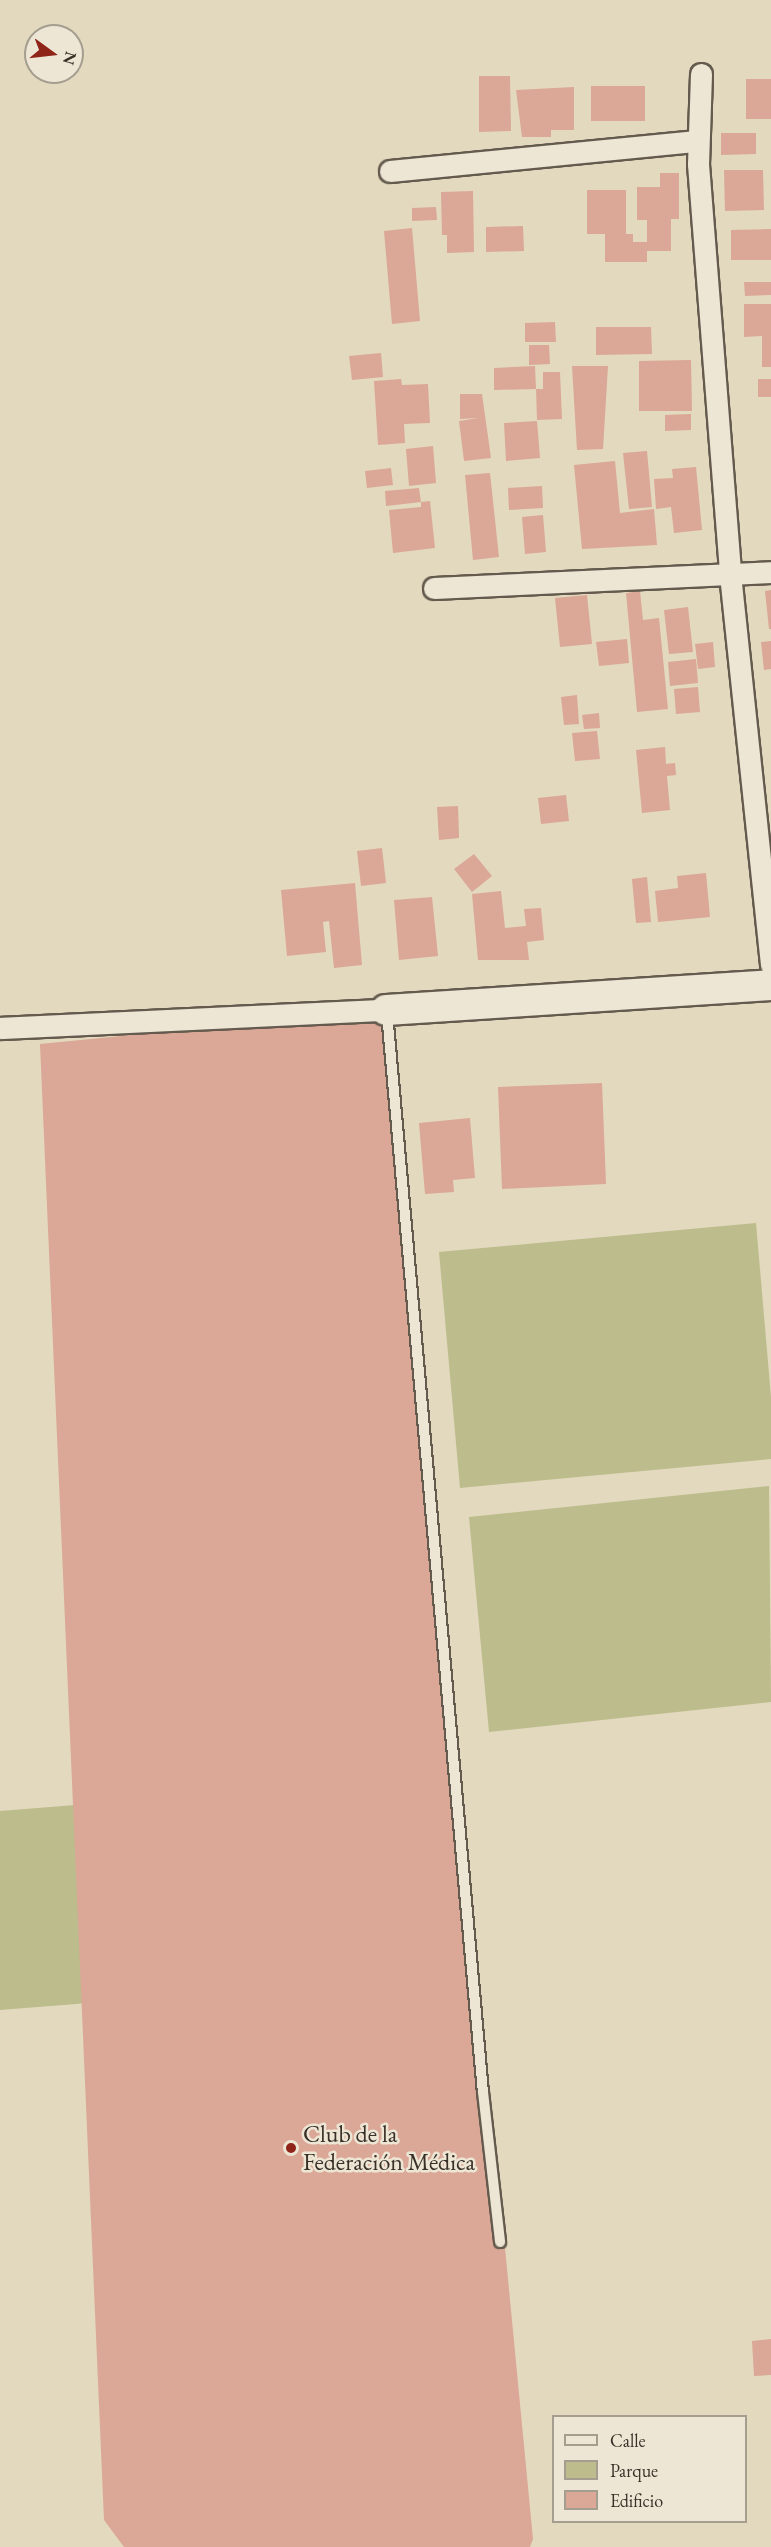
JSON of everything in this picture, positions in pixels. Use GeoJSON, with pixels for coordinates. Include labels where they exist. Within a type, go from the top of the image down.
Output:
{"type":"FeatureCollection","features":[{"type":"Feature","properties":{"kind":"main road"},"geometry":{"type":"LineString","coordinates":[[386,1010],[771,985]]}},
{"type":"Feature","properties":{"kind":"street"},"geometry":{"type":"LineString","coordinates":[[701,74],[697,141],[730,574],[771,965]]}},
{"type":"Feature","properties":{"kind":"street"},"geometry":{"type":"LineString","coordinates":[[390,171],[697,141]]}},
{"type":"Feature","properties":{"kind":"street"},"geometry":{"type":"LineString","coordinates":[[434,588],[771,572]]}},
{"type":"Feature","properties":{"kind":"street"},"geometry":{"type":"LineString","coordinates":[[0,1028],[386,1010]]}},
{"type":"Feature","properties":{"kind":"lane"},"geometry":{"type":"LineString","coordinates":[[386,1010],[483,2092],[500,2242]]}},
{"type":"Feature","properties":{"kind":"green space"},"geometry":{"type":"Polygon","coordinates":[[[756,1223],[771,1397],[771,1459],[460,1488],[439,1252],[756,1223]]]}},
{"type":"Feature","properties":{"kind":"green space"},"geometry":{"type":"Polygon","coordinates":[[[769,1486],[771,1702],[489,1732],[469,1517],[769,1486]]]}},
{"type":"Feature","properties":{"kind":"green space"},"geometry":{"type":"Polygon","coordinates":[[[88,1804],[101,2002],[0,2010],[0,1811],[88,1804]]]}},
{"type":"Feature","properties":{"kind":"building"},"geometry":{"type":"Polygon","coordinates":[[[479,76],[510,76],[511,131],[479,132],[479,76]]]}},
{"type":"Feature","properties":{"kind":"building"},"geometry":{"type":"Polygon","coordinates":[[[746,79],[771,79],[771,119],[746,119],[746,79]]]}},
{"type":"Feature","properties":{"kind":"building"},"geometry":{"type":"Polygon","coordinates":[[[591,86],[645,86],[645,121],[591,121],[591,86]]]}},
{"type":"Feature","properties":{"kind":"building"},"geometry":{"type":"Polygon","coordinates":[[[574,87],[574,130],[551,130],[551,137],[522,137],[516,90],[574,87]]]}},
{"type":"Feature","properties":{"kind":"building"},"geometry":{"type":"Polygon","coordinates":[[[721,133],[756,133],[756,154],[721,155],[721,133]]]}},
{"type":"Feature","properties":{"kind":"building"},"geometry":{"type":"Polygon","coordinates":[[[724,170],[763,170],[764,210],[725,211],[724,170]]]}},
{"type":"Feature","properties":{"kind":"building"},"geometry":{"type":"Polygon","coordinates":[[[660,173],[679,173],[679,219],[671,219],[671,251],[647,251],[647,262],[605,262],[605,234],[587,234],[587,190],[626,190],[626,234],[633,234],[633,242],[647,242],[647,220],[637,220],[637,187],[660,187],[660,173]]]}},
{"type":"Feature","properties":{"kind":"building"},"geometry":{"type":"Polygon","coordinates":[[[473,191],[474,252],[447,253],[447,235],[442,235],[441,192],[473,191]]]}},
{"type":"Feature","properties":{"kind":"building"},"geometry":{"type":"Polygon","coordinates":[[[436,207],[437,220],[412,221],[412,208],[436,207]]]}},
{"type":"Feature","properties":{"kind":"building"},"geometry":{"type":"Polygon","coordinates":[[[523,226],[524,251],[486,252],[486,227],[523,226]]]}},
{"type":"Feature","properties":{"kind":"building"},"geometry":{"type":"Polygon","coordinates":[[[412,228],[420,321],[392,324],[384,231],[412,228]]]}},
{"type":"Feature","properties":{"kind":"building"},"geometry":{"type":"Polygon","coordinates":[[[771,229],[771,260],[731,260],[731,230],[771,229]]]}},
{"type":"Feature","properties":{"kind":"building"},"geometry":{"type":"Polygon","coordinates":[[[744,282],[771,282],[771,295],[745,296],[744,282]]]}},
{"type":"Feature","properties":{"kind":"building"},"geometry":{"type":"Polygon","coordinates":[[[744,304],[771,304],[771,367],[762,367],[762,336],[744,337],[744,304]]]}},
{"type":"Feature","properties":{"kind":"building"},"geometry":{"type":"Polygon","coordinates":[[[555,322],[556,342],[525,342],[525,323],[555,322]]]}},
{"type":"Feature","properties":{"kind":"building"},"geometry":{"type":"Polygon","coordinates":[[[596,327],[651,327],[652,354],[596,355],[596,327]]]}},
{"type":"Feature","properties":{"kind":"building"},"geometry":{"type":"Polygon","coordinates":[[[529,345],[549,345],[550,364],[529,365],[529,345]]]}},
{"type":"Feature","properties":{"kind":"building"},"geometry":{"type":"Polygon","coordinates":[[[381,353],[383,377],[352,380],[349,356],[381,353]]]}},
{"type":"Feature","properties":{"kind":"building"},"geometry":{"type":"Polygon","coordinates":[[[691,360],[692,411],[639,411],[639,361],[691,360]]]}},
{"type":"Feature","properties":{"kind":"building"},"geometry":{"type":"Polygon","coordinates":[[[535,366],[536,389],[494,390],[494,368],[535,366]]]}},
{"type":"Feature","properties":{"kind":"building"},"geometry":{"type":"Polygon","coordinates":[[[572,366],[608,366],[603,449],[577,450],[572,366]]]}},
{"type":"Feature","properties":{"kind":"building"},"geometry":{"type":"Polygon","coordinates":[[[543,372],[560,372],[562,419],[537,420],[536,389],[543,389],[543,372]]]}},
{"type":"Feature","properties":{"kind":"building"},"geometry":{"type":"Polygon","coordinates":[[[401,379],[402,385],[428,384],[430,423],[404,424],[405,443],[378,445],[374,381],[401,379]]]}},
{"type":"Feature","properties":{"kind":"building"},"geometry":{"type":"Polygon","coordinates":[[[758,379],[771,379],[771,397],[758,397],[758,379]]]}},
{"type":"Feature","properties":{"kind":"building"},"geometry":{"type":"Polygon","coordinates":[[[460,394],[482,394],[491,458],[464,461],[459,421],[479,418],[460,419],[460,394]]]}},
{"type":"Feature","properties":{"kind":"building"},"geometry":{"type":"Polygon","coordinates":[[[691,414],[691,430],[665,431],[665,415],[691,414]]]}},
{"type":"Feature","properties":{"kind":"building"},"geometry":{"type":"Polygon","coordinates":[[[537,421],[540,458],[506,461],[504,423],[537,421]]]}},
{"type":"Feature","properties":{"kind":"building"},"geometry":{"type":"Polygon","coordinates":[[[433,446],[436,483],[409,486],[406,449],[433,446]]]}},
{"type":"Feature","properties":{"kind":"building"},"geometry":{"type":"Polygon","coordinates":[[[647,451],[652,507],[629,509],[623,453],[647,451]]]}},
{"type":"Feature","properties":{"kind":"building"},"geometry":{"type":"Polygon","coordinates":[[[615,461],[620,513],[654,509],[657,545],[582,549],[574,465],[615,461]]]}},
{"type":"Feature","properties":{"kind":"building"},"geometry":{"type":"Polygon","coordinates":[[[696,467],[702,530],[674,533],[671,507],[656,509],[654,479],[673,478],[672,469],[696,467]]]}},
{"type":"Feature","properties":{"kind":"building"},"geometry":{"type":"Polygon","coordinates":[[[391,468],[393,485],[367,488],[365,471],[391,468]]]}},
{"type":"Feature","properties":{"kind":"building"},"geometry":{"type":"Polygon","coordinates":[[[490,473],[499,557],[473,560],[465,475],[490,473]]]}},
{"type":"Feature","properties":{"kind":"building"},"geometry":{"type":"Polygon","coordinates":[[[542,486],[543,508],[509,510],[508,488],[542,486]]]}},
{"type":"Feature","properties":{"kind":"building"},"geometry":{"type":"Polygon","coordinates":[[[419,488],[421,502],[386,506],[385,491],[419,488]]]}},
{"type":"Feature","properties":{"kind":"building"},"geometry":{"type":"Polygon","coordinates":[[[430,501],[435,548],[393,553],[389,510],[421,507],[421,502],[430,501]]]}},
{"type":"Feature","properties":{"kind":"building"},"geometry":{"type":"Polygon","coordinates":[[[543,515],[546,552],[525,554],[522,517],[543,515]]]}},
{"type":"Feature","properties":{"kind":"building"},"geometry":{"type":"Polygon","coordinates":[[[771,590],[771,629],[769,629],[765,591],[771,590]]]}},
{"type":"Feature","properties":{"kind":"building"},"geometry":{"type":"Polygon","coordinates":[[[640,591],[643,620],[659,618],[668,709],[637,712],[626,593],[640,591]]]}},
{"type":"Feature","properties":{"kind":"building"},"geometry":{"type":"Polygon","coordinates":[[[587,595],[592,644],[560,647],[555,598],[587,595]]]}},
{"type":"Feature","properties":{"kind":"building"},"geometry":{"type":"Polygon","coordinates":[[[688,607],[693,652],[669,654],[664,610],[688,607]]]}},
{"type":"Feature","properties":{"kind":"building"},"geometry":{"type":"Polygon","coordinates":[[[627,639],[629,663],[599,666],[596,642],[627,639]]]}},
{"type":"Feature","properties":{"kind":"building"},"geometry":{"type":"Polygon","coordinates":[[[771,641],[771,669],[764,670],[761,642],[771,641]]]}},
{"type":"Feature","properties":{"kind":"building"},"geometry":{"type":"Polygon","coordinates":[[[713,642],[715,667],[698,669],[695,644],[713,642]]]}},
{"type":"Feature","properties":{"kind":"building"},"geometry":{"type":"Polygon","coordinates":[[[696,659],[698,683],[670,686],[668,662],[696,659]]]}},
{"type":"Feature","properties":{"kind":"building"},"geometry":{"type":"Polygon","coordinates":[[[698,687],[700,712],[676,714],[674,689],[698,687]]]}},
{"type":"Feature","properties":{"kind":"building"},"geometry":{"type":"Polygon","coordinates":[[[577,695],[579,724],[564,725],[561,697],[577,695]]]}},
{"type":"Feature","properties":{"kind":"building"},"geometry":{"type":"Polygon","coordinates":[[[599,713],[600,728],[584,729],[582,715],[599,713]]]}},
{"type":"Feature","properties":{"kind":"building"},"geometry":{"type":"Polygon","coordinates":[[[597,731],[600,759],[575,761],[572,733],[597,731]]]}},
{"type":"Feature","properties":{"kind":"building"},"geometry":{"type":"Polygon","coordinates":[[[665,747],[666,764],[675,763],[676,775],[667,776],[670,810],[642,813],[636,750],[665,747]]]}},
{"type":"Feature","properties":{"kind":"building"},"geometry":{"type":"Polygon","coordinates":[[[566,795],[569,821],[541,824],[538,798],[566,795]]]}},
{"type":"Feature","properties":{"kind":"building"},"geometry":{"type":"Polygon","coordinates":[[[458,806],[459,838],[439,840],[437,807],[458,806]]]}},
{"type":"Feature","properties":{"kind":"building"},"geometry":{"type":"Polygon","coordinates":[[[382,848],[386,883],[361,886],[357,851],[382,848]]]}},
{"type":"Feature","properties":{"kind":"building"},"geometry":{"type":"Polygon","coordinates":[[[474,854],[492,876],[472,892],[454,869],[474,854]]]}},
{"type":"Feature","properties":{"kind":"building"},"geometry":{"type":"Polygon","coordinates":[[[706,873],[710,917],[658,922],[655,891],[678,888],[677,876],[706,873]]]}},
{"type":"Feature","properties":{"kind":"building"},"geometry":{"type":"Polygon","coordinates":[[[647,877],[651,922],[636,923],[632,879],[647,877]]]}},
{"type":"Feature","properties":{"kind":"building"},"geometry":{"type":"Polygon","coordinates":[[[355,883],[362,965],[334,968],[329,921],[323,922],[326,952],[287,956],[281,890],[355,883]]]}},
{"type":"Feature","properties":{"kind":"building"},"geometry":{"type":"Polygon","coordinates":[[[501,891],[505,928],[526,926],[524,909],[541,908],[544,940],[527,942],[529,960],[478,960],[472,894],[501,891]]]}},
{"type":"Feature","properties":{"kind":"building"},"geometry":{"type":"Polygon","coordinates":[[[432,897],[438,956],[399,960],[394,900],[432,897]]]}},
{"type":"Feature","properties":{"kind":"building","name":"Club de la Federación Médica"},"geometry":{"type":"Polygon","coordinates":[[[386,1010],[533,2539],[530,2547],[124,2547],[104,2520],[40,1044],[386,1010]]]}},
{"type":"Feature","properties":{"kind":"building"},"geometry":{"type":"Polygon","coordinates":[[[602,1083],[606,1184],[502,1189],[498,1087],[602,1083]]]}},
{"type":"Feature","properties":{"kind":"building"},"geometry":{"type":"Polygon","coordinates":[[[470,1118],[475,1178],[453,1180],[454,1192],[425,1194],[419,1123],[470,1118]]]}},
{"type":"Feature","properties":{"kind":"building"},"geometry":{"type":"Polygon","coordinates":[[[771,2339],[771,2375],[754,2376],[752,2341],[771,2339]]]}},
{"type":"Feature","properties":{"kind":"place","name":"Club de la Federación Médica"},"geometry":{"type":"Point","coordinates":[291,2148]}}]}
